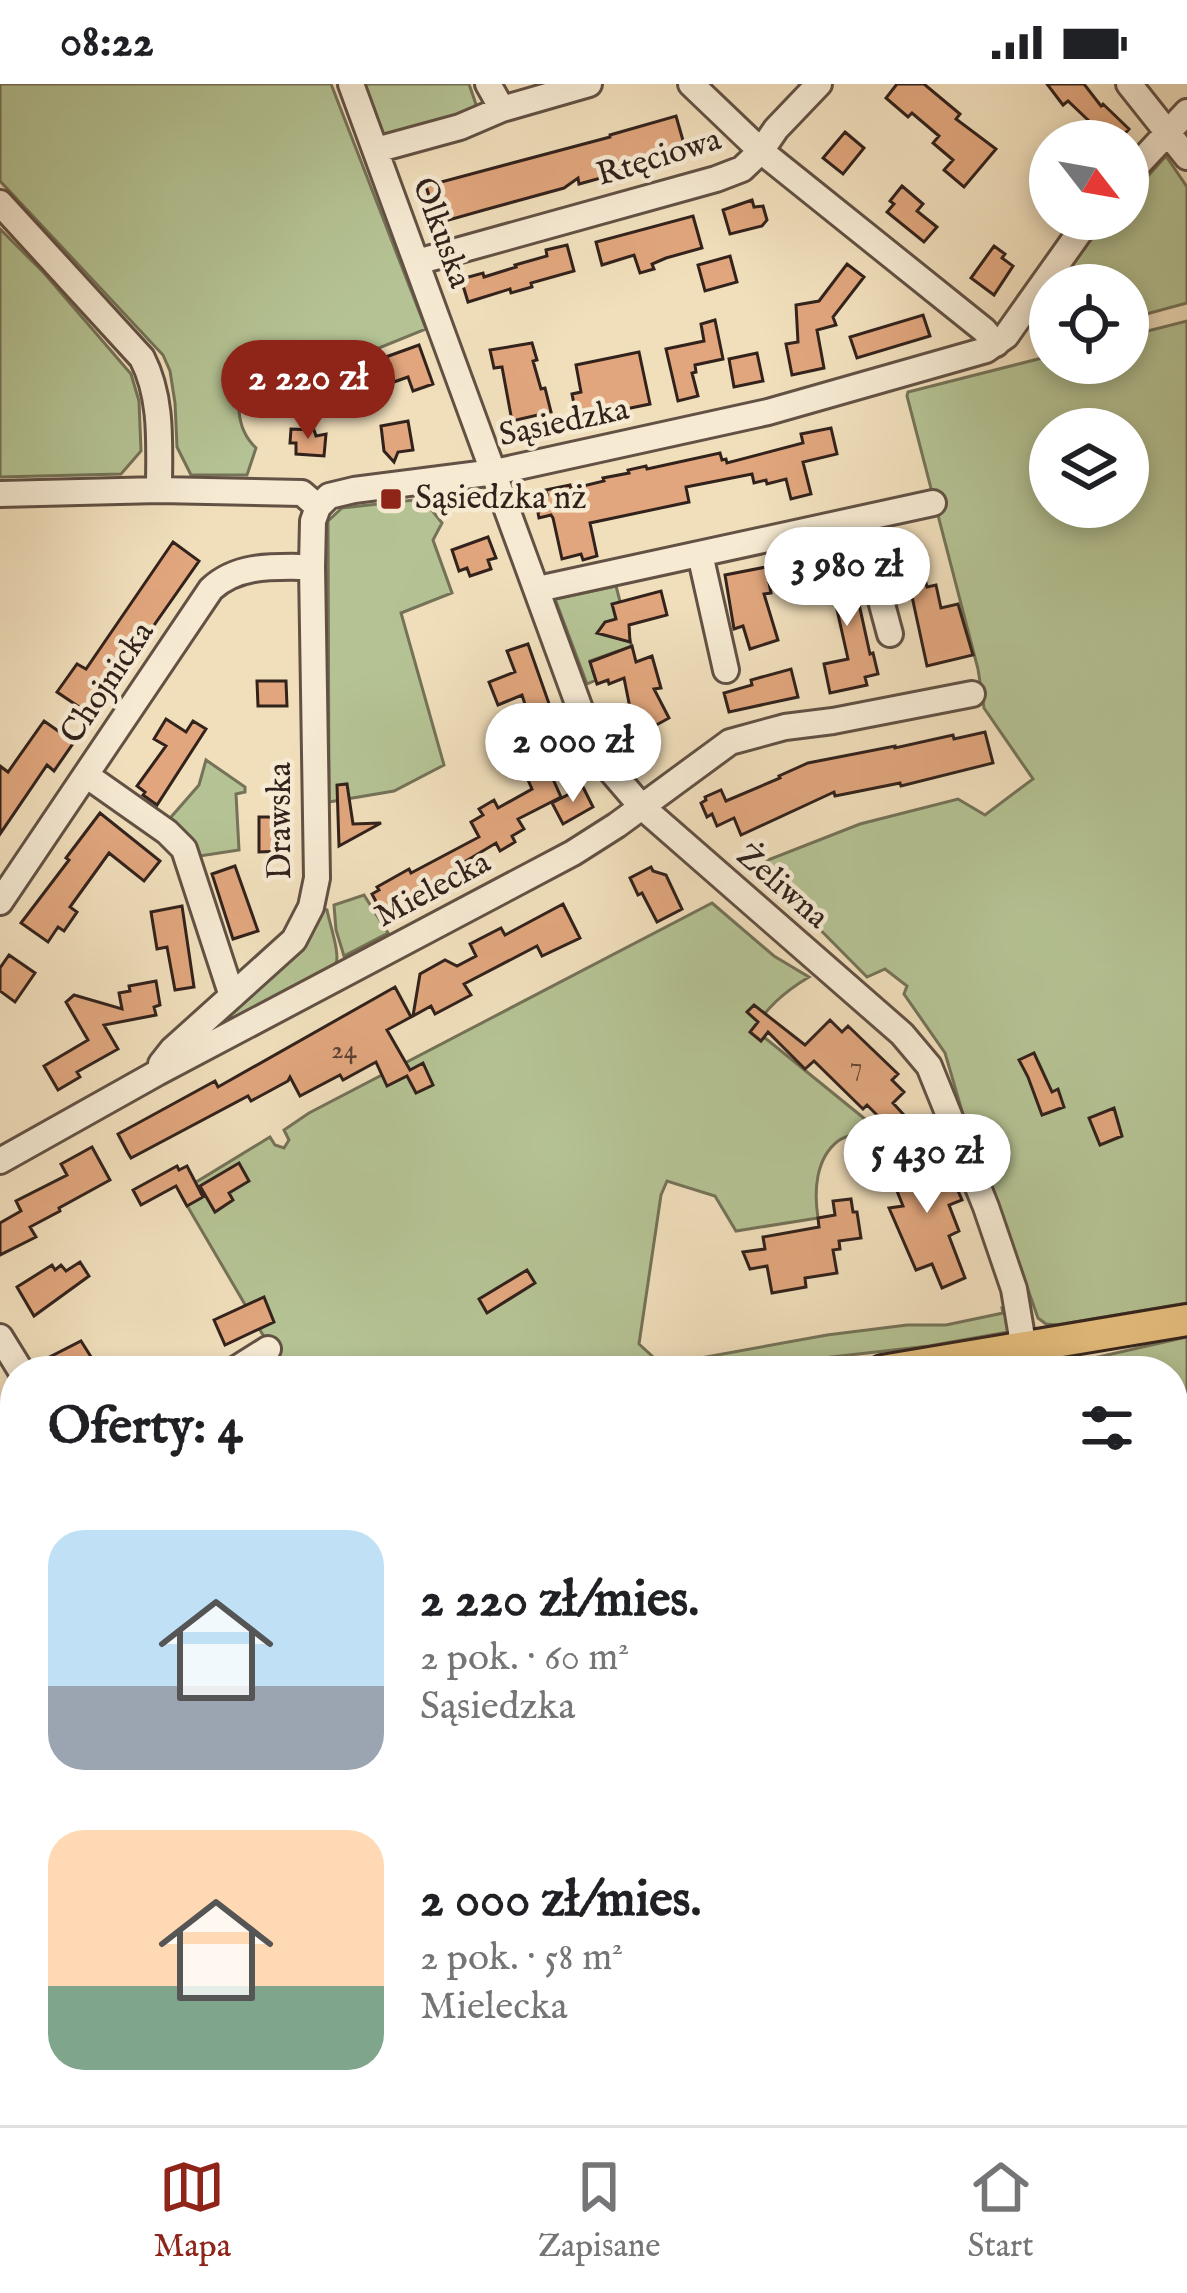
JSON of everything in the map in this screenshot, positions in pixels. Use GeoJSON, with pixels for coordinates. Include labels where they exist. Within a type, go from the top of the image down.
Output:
{"type":"FeatureCollection","features":[{"type":"Feature","properties":{"kind":"main road"},"geometry":{"type":"LineString","coordinates":[[1035,1356],[1187,1320]]}},
{"type":"Feature","properties":{"kind":"street","name":"Olkuska"},"geometry":{"type":"LineString","coordinates":[[351,84],[495,472]]}},
{"type":"Feature","properties":{"kind":"street"},"geometry":{"type":"LineString","coordinates":[[488,84],[502,109]]}},
{"type":"Feature","properties":{"kind":"street"},"geometry":{"type":"LineString","coordinates":[[376,150],[589,84]]}},
{"type":"Feature","properties":{"kind":"street"},"geometry":{"type":"LineString","coordinates":[[691,84],[761,151],[819,84]]}},
{"type":"Feature","properties":{"kind":"street"},"geometry":{"type":"LineString","coordinates":[[1129,84],[1187,157]]}},
{"type":"Feature","properties":{"kind":"street"},"geometry":{"type":"LineString","coordinates":[[1149,153],[1187,112]]}},
{"type":"Feature","properties":{"kind":"street","name":"Rtęciowa"},"geometry":{"type":"LineString","coordinates":[[417,262],[716,179],[742,169],[761,151],[997,344]]}},
{"type":"Feature","properties":{"kind":"street"},"geometry":{"type":"LineString","coordinates":[[0,203],[142,358],[157,401],[159,490]]}},
{"type":"Feature","properties":{"kind":"street"},"geometry":{"type":"LineString","coordinates":[[997,344],[1072,240]]}},
{"type":"Feature","properties":{"kind":"street","name":"Sąsiedzka"},"geometry":{"type":"LineString","coordinates":[[318,506],[329,496],[354,490],[495,472],[768,412],[997,344]]}},
{"type":"Feature","properties":{"kind":"street","name":"Żeliwna"},"geometry":{"type":"LineString","coordinates":[[495,472],[584,725],[611,771],[641,806],[902,1034],[929,1066],[962,1142],[1014,1289],[1022,1356]]}},
{"type":"Feature","properties":{"kind":"street"},"geometry":{"type":"LineString","coordinates":[[0,494],[302,493],[318,506]]}},
{"type":"Feature","properties":{"kind":"street"},"geometry":{"type":"LineString","coordinates":[[538,589],[933,503]]}},
{"type":"Feature","properties":{"kind":"street","name":"Drawska"},"geometry":{"type":"LineString","coordinates":[[157,1073],[172,1050],[294,940],[315,893],[312,567],[318,506]]}},
{"type":"Feature","properties":{"kind":"street"},"geometry":{"type":"LineString","coordinates":[[860,519],[890,634]]}},
{"type":"Feature","properties":{"kind":"street"},"geometry":{"type":"LineString","coordinates":[[700,554],[726,670]]}},
{"type":"Feature","properties":{"kind":"street","name":"Chojnicka"},"geometry":{"type":"LineString","coordinates":[[0,902],[220,580],[256,568],[312,567]]}},
{"type":"Feature","properties":{"kind":"street","name":"Mielecka"},"geometry":{"type":"LineString","coordinates":[[0,1161],[573,853],[742,737],[972,694]]}},
{"type":"Feature","properties":{"kind":"street"},"geometry":{"type":"LineString","coordinates":[[86,775],[184,849],[232,996]]}},
{"type":"Feature","properties":{"kind":"street"},"geometry":{"type":"LineString","coordinates":[[257,1356],[268,1349]]}},
{"type":"Feature","properties":{"kind":"green space"},"geometry":{"type":"Polygon","coordinates":[[[0,84],[331,84],[426,329],[310,376],[310,357],[276,356],[244,369],[241,421],[256,448],[247,475],[191,475],[177,447],[175,403],[163,355],[0,181],[0,84]]]}},
{"type":"Feature","properties":{"kind":"green space"},"geometry":{"type":"Polygon","coordinates":[[[363,84],[469,84],[480,116],[382,141],[363,84]]]}},
{"type":"Feature","properties":{"kind":"green space"},"geometry":{"type":"Polygon","coordinates":[[[1166,156],[1187,187],[1187,303],[1149,313],[1149,264],[1073,264],[1091,240],[1149,240],[1149,175],[1166,156]]]}},
{"type":"Feature","properties":{"kind":"green space"},"geometry":{"type":"Polygon","coordinates":[[[0,229],[131,374],[139,401],[141,451],[121,474],[0,477],[0,229]]]}},
{"type":"Feature","properties":{"kind":"green space"},"geometry":{"type":"Polygon","coordinates":[[[1187,321],[1187,1303],[1057,1325],[1038,1318],[945,1053],[904,994],[907,986],[885,969],[867,977],[770,879],[745,869],[860,824],[958,799],[985,815],[1033,779],[984,708],[908,392],[1029,361],[1029,384],[1149,384],[1149,331],[1187,321]]]}},
{"type":"Feature","properties":{"kind":"green space"},"geometry":{"type":"Polygon","coordinates":[[[423,499],[442,523],[433,540],[452,593],[401,613],[444,765],[394,791],[329,802],[328,521],[342,508],[423,499]]]}},
{"type":"Feature","properties":{"kind":"green space"},"geometry":{"type":"Polygon","coordinates":[[[616,586],[635,659],[618,651],[590,661],[596,680],[587,684],[555,599],[616,586]]]}},
{"type":"Feature","properties":{"kind":"green space"},"geometry":{"type":"Polygon","coordinates":[[[206,760],[245,787],[245,792],[236,794],[239,850],[200,856],[165,824],[199,785],[206,760]]]}},
{"type":"Feature","properties":{"kind":"green space"},"geometry":{"type":"Polygon","coordinates":[[[364,895],[388,933],[344,956],[334,905],[364,895]]]}},
{"type":"Feature","properties":{"kind":"green space"},"geometry":{"type":"Polygon","coordinates":[[[712,903],[774,956],[809,977],[776,1001],[751,1033],[761,1040],[764,1037],[876,1128],[830,1148],[817,1187],[818,1218],[736,1231],[715,1196],[667,1181],[639,1344],[652,1356],[275,1356],[182,1197],[193,1184],[270,1137],[284,1148],[289,1140],[284,1130],[712,903]]]}},
{"type":"Feature","properties":{"kind":"green space"},"geometry":{"type":"Polygon","coordinates":[[[321,908],[327,910],[336,964],[208,1031],[304,945],[321,908]]]}},
{"type":"Feature","properties":{"kind":"green space"},"geometry":{"type":"Polygon","coordinates":[[[1005,1308],[1008,1332],[841,1356],[712,1356],[827,1335],[946,1325],[1003,1313],[1005,1308]]]}},
{"type":"Feature","properties":{"kind":"green space"},"geometry":{"type":"Polygon","coordinates":[[[1187,1337],[1187,1356],[1103,1356],[1187,1337]]]}},
{"type":"Feature","properties":{"kind":"building"},"geometry":{"type":"Polygon","coordinates":[[[897,84],[924,84],[960,114],[956,119],[996,149],[964,187],[944,170],[953,160],[933,143],[939,136],[886,98],[897,84]]]}},
{"type":"Feature","properties":{"kind":"building"},"geometry":{"type":"Polygon","coordinates":[[[1047,84],[1084,84],[1120,120],[1088,120],[1068,101],[1063,105],[1047,84]]]}},
{"type":"Feature","properties":{"kind":"building"},"geometry":{"type":"Polygon","coordinates":[[[676,116],[686,151],[436,220],[426,186],[676,116]]]}},
{"type":"Feature","properties":{"kind":"building"},"geometry":{"type":"Polygon","coordinates":[[[845,132],[864,148],[843,174],[823,158],[845,132]]]}},
{"type":"Feature","properties":{"kind":"building"},"geometry":{"type":"Polygon","coordinates":[[[902,186],[923,204],[917,211],[937,227],[924,242],[887,212],[902,186]]]}},
{"type":"Feature","properties":{"kind":"building"},"geometry":{"type":"Polygon","coordinates":[[[752,200],[754,207],[763,206],[767,220],[762,226],[730,234],[723,210],[752,200]]]}},
{"type":"Feature","properties":{"kind":"building"},"geometry":{"type":"Polygon","coordinates":[[[693,216],[702,248],[666,258],[640,273],[634,255],[602,265],[596,242],[693,216]]]}},
{"type":"Feature","properties":{"kind":"building"},"geometry":{"type":"Polygon","coordinates":[[[567,245],[574,271],[468,302],[461,279],[516,267],[547,256],[546,250],[567,245]]]}},
{"type":"Feature","properties":{"kind":"building"},"geometry":{"type":"Polygon","coordinates":[[[994,246],[1013,266],[994,295],[971,278],[994,246]]]}},
{"type":"Feature","properties":{"kind":"building"},"geometry":{"type":"Polygon","coordinates":[[[730,256],[737,282],[705,291],[698,265],[730,256]]]}},
{"type":"Feature","properties":{"kind":"building"},"geometry":{"type":"Polygon","coordinates":[[[847,264],[864,277],[833,317],[836,325],[817,330],[824,368],[792,375],[786,344],[798,342],[796,305],[819,301],[847,264]]]}},
{"type":"Feature","properties":{"kind":"building"},"geometry":{"type":"Polygon","coordinates":[[[923,315],[930,336],[857,358],[850,337],[923,315]]]}},
{"type":"Feature","properties":{"kind":"building"},"geometry":{"type":"Polygon","coordinates":[[[715,320],[723,359],[695,365],[692,373],[698,396],[678,401],[666,349],[704,341],[701,324],[715,320]]]}},
{"type":"Feature","properties":{"kind":"building"},"geometry":{"type":"Polygon","coordinates":[[[532,343],[537,360],[533,361],[551,412],[512,421],[502,367],[494,368],[490,350],[532,343]]]}},
{"type":"Feature","properties":{"kind":"building"},"geometry":{"type":"Polygon","coordinates":[[[419,345],[433,384],[413,391],[408,377],[391,383],[383,358],[419,345]]]}},
{"type":"Feature","properties":{"kind":"building"},"geometry":{"type":"Polygon","coordinates":[[[639,352],[650,404],[577,419],[572,394],[581,392],[576,365],[639,352]]]}},
{"type":"Feature","properties":{"kind":"building"},"geometry":{"type":"Polygon","coordinates":[[[757,353],[763,381],[734,387],[729,359],[757,353]]]}},
{"type":"Feature","properties":{"kind":"building"},"geometry":{"type":"Polygon","coordinates":[[[408,421],[413,450],[398,452],[394,462],[384,451],[381,426],[408,421]]]}},
{"type":"Feature","properties":{"kind":"building"},"geometry":{"type":"Polygon","coordinates":[[[831,428],[837,454],[803,462],[811,494],[791,499],[786,479],[754,483],[752,474],[686,487],[689,502],[590,523],[597,556],[583,560],[581,554],[562,559],[553,518],[539,518],[535,497],[547,495],[546,490],[570,485],[571,489],[628,470],[720,453],[727,463],[803,443],[801,434],[831,428]]]}},
{"type":"Feature","properties":{"kind":"building"},"geometry":{"type":"Polygon","coordinates":[[[291,429],[326,434],[324,456],[296,454],[296,443],[290,443],[291,429]]]}},
{"type":"Feature","properties":{"kind":"building"},"geometry":{"type":"Polygon","coordinates":[[[488,537],[496,558],[488,560],[491,569],[470,576],[467,568],[459,571],[452,550],[488,537]]]}},
{"type":"Feature","properties":{"kind":"building"},"geometry":{"type":"Polygon","coordinates":[[[915,539],[927,587],[936,585],[941,608],[958,604],[973,655],[927,666],[905,564],[894,567],[889,545],[915,539]]]}},
{"type":"Feature","properties":{"kind":"building"},"geometry":{"type":"Polygon","coordinates":[[[173,542],[199,561],[91,715],[57,692],[77,664],[86,669],[173,542]]]}},
{"type":"Feature","properties":{"kind":"building"},"geometry":{"type":"Polygon","coordinates":[[[844,555],[878,674],[865,677],[867,685],[830,693],[824,664],[848,659],[831,583],[820,586],[813,562],[844,555]]]}},
{"type":"Feature","properties":{"kind":"building"},"geometry":{"type":"Polygon","coordinates":[[[766,567],[771,593],[764,594],[778,640],[750,649],[743,626],[734,629],[725,575],[766,567]]]}},
{"type":"Feature","properties":{"kind":"building"},"geometry":{"type":"Polygon","coordinates":[[[661,591],[667,615],[629,625],[630,642],[597,633],[605,622],[616,619],[612,604],[661,591]]]}},
{"type":"Feature","properties":{"kind":"building"},"geometry":{"type":"Polygon","coordinates":[[[528,644],[553,715],[531,723],[522,695],[498,705],[489,682],[515,672],[507,651],[528,644]]]}},
{"type":"Feature","properties":{"kind":"building"},"geometry":{"type":"Polygon","coordinates":[[[632,646],[636,662],[652,656],[661,688],[654,689],[669,718],[622,744],[612,722],[631,713],[624,678],[597,684],[590,662],[632,646]]]}},
{"type":"Feature","properties":{"kind":"building"},"geometry":{"type":"Polygon","coordinates":[[[791,669],[798,697],[729,712],[724,693],[791,669]]]}},
{"type":"Feature","properties":{"kind":"building"},"geometry":{"type":"Polygon","coordinates":[[[257,681],[286,681],[287,706],[258,706],[257,681]]]}},
{"type":"Feature","properties":{"kind":"building"},"geometry":{"type":"Polygon","coordinates":[[[166,719],[186,732],[193,721],[206,729],[157,805],[137,786],[166,746],[154,739],[166,719]]]}},
{"type":"Feature","properties":{"kind":"building"},"geometry":{"type":"Polygon","coordinates":[[[44,721],[74,742],[54,771],[47,765],[0,834],[0,766],[8,772],[44,721]]]}},
{"type":"Feature","properties":{"kind":"building"},"geometry":{"type":"Polygon","coordinates":[[[539,724],[558,766],[549,770],[561,797],[518,819],[524,829],[512,836],[515,842],[500,851],[496,843],[466,861],[472,873],[439,891],[436,886],[403,904],[405,908],[383,915],[372,894],[377,887],[479,837],[471,822],[483,815],[479,809],[494,800],[498,808],[532,789],[507,733],[539,724]]]}},
{"type":"Feature","properties":{"kind":"building"},"geometry":{"type":"Polygon","coordinates":[[[985,732],[993,763],[901,786],[835,796],[834,792],[741,835],[734,818],[717,826],[701,803],[721,790],[726,801],[808,763],[985,732]]]}},
{"type":"Feature","properties":{"kind":"building"},"geometry":{"type":"Polygon","coordinates":[[[347,784],[353,824],[381,823],[339,846],[337,785],[347,784]]]}},
{"type":"Feature","properties":{"kind":"building"},"geometry":{"type":"Polygon","coordinates":[[[583,787],[593,807],[563,824],[552,803],[583,787]]]}},
{"type":"Feature","properties":{"kind":"building"},"geometry":{"type":"Polygon","coordinates":[[[100,813],[160,861],[144,881],[109,853],[70,907],[77,912],[64,931],[58,927],[48,942],[21,923],[100,813]]]}},
{"type":"Feature","properties":{"kind":"building"},"geometry":{"type":"Polygon","coordinates":[[[259,817],[282,817],[282,851],[259,852],[259,817]]]}},
{"type":"Feature","properties":{"kind":"building"},"geometry":{"type":"Polygon","coordinates":[[[235,866],[258,931],[233,939],[212,874],[235,866]]]}},
{"type":"Feature","properties":{"kind":"building"},"geometry":{"type":"Polygon","coordinates":[[[651,867],[666,875],[682,909],[657,922],[630,878],[651,867]]]}},
{"type":"Feature","properties":{"kind":"building"},"geometry":{"type":"Polygon","coordinates":[[[563,904],[580,938],[542,956],[537,946],[464,984],[471,995],[435,1014],[431,1006],[413,1016],[420,974],[445,960],[457,966],[476,956],[470,944],[501,928],[505,935],[563,904]]]}},
{"type":"Feature","properties":{"kind":"building"},"geometry":{"type":"Polygon","coordinates":[[[182,906],[194,987],[175,990],[167,947],[157,949],[151,912],[182,906]]]}},
{"type":"Feature","properties":{"kind":"building"},"geometry":{"type":"Polygon","coordinates":[[[9,955],[35,973],[15,1002],[0,991],[0,968],[9,955]]]}},
{"type":"Feature","properties":{"kind":"building"},"geometry":{"type":"Polygon","coordinates":[[[156,981],[160,1005],[154,1007],[156,1015],[104,1025],[118,1049],[77,1072],[80,1077],[58,1090],[44,1066],[88,1040],[66,1002],[74,995],[122,1009],[119,993],[156,981]]]}},
{"type":"Feature","properties":{"kind":"building"},"geometry":{"type":"Polygon","coordinates":[[[395,987],[411,1017],[387,1030],[410,1070],[423,1063],[433,1085],[416,1093],[407,1076],[387,1086],[376,1062],[300,1096],[290,1077],[251,1101],[248,1096],[131,1158],[118,1134],[215,1081],[218,1087],[395,987]]]}},
{"type":"Feature","properties":{"kind":"building"},"geometry":{"type":"Polygon","coordinates":[[[754,1005],[805,1045],[830,1020],[842,1032],[848,1026],[898,1074],[892,1080],[904,1092],[893,1103],[904,1115],[886,1124],[867,1105],[863,1109],[814,1061],[805,1069],[768,1032],[761,1041],[750,1032],[758,1022],[747,1012],[754,1005]]]}},
{"type":"Feature","properties":{"kind":"building"},"geometry":{"type":"Polygon","coordinates":[[[1034,1053],[1064,1107],[1042,1115],[1019,1060],[1034,1053]]]}},
{"type":"Feature","properties":{"kind":"building"},"geometry":{"type":"Polygon","coordinates":[[[1114,1108],[1122,1136],[1100,1145],[1089,1118],[1114,1108]]]}},
{"type":"Feature","properties":{"kind":"building"},"geometry":{"type":"Polygon","coordinates":[[[92,1147],[110,1180],[30,1227],[36,1237],[0,1255],[0,1223],[21,1211],[16,1201],[67,1175],[61,1164],[92,1147]]]}},
{"type":"Feature","properties":{"kind":"building"},"geometry":{"type":"Polygon","coordinates":[[[926,1148],[939,1182],[952,1177],[962,1200],[949,1205],[959,1231],[949,1236],[965,1278],[942,1288],[932,1264],[916,1270],[889,1208],[903,1206],[891,1162],[926,1148]]]}},
{"type":"Feature","properties":{"kind":"building"},"geometry":{"type":"Polygon","coordinates":[[[239,1163],[249,1181],[229,1193],[233,1200],[215,1212],[200,1186],[239,1163]]]}},
{"type":"Feature","properties":{"kind":"building"},"geometry":{"type":"Polygon","coordinates":[[[177,1166],[179,1170],[187,1166],[203,1197],[187,1206],[176,1186],[141,1205],[133,1190],[177,1166]]]}},
{"type":"Feature","properties":{"kind":"building"},"geometry":{"type":"Polygon","coordinates":[[[851,1199],[861,1238],[839,1241],[840,1249],[833,1250],[837,1273],[805,1278],[806,1287],[772,1293],[767,1266],[750,1269],[743,1252],[765,1249],[763,1237],[819,1227],[818,1218],[835,1215],[833,1201],[851,1199]]]}},
{"type":"Feature","properties":{"kind":"building"},"geometry":{"type":"Polygon","coordinates":[[[80,1262],[89,1276],[34,1316],[17,1287],[52,1265],[66,1271],[80,1262]]]}},
{"type":"Feature","properties":{"kind":"building"},"geometry":{"type":"Polygon","coordinates":[[[527,1270],[535,1283],[487,1313],[479,1299],[527,1270]]]}},
{"type":"Feature","properties":{"kind":"building"},"geometry":{"type":"Polygon","coordinates":[[[264,1297],[274,1322],[225,1345],[214,1320],[264,1297]]]}},
{"type":"Feature","properties":{"kind":"building"},"geometry":{"type":"Polygon","coordinates":[[[81,1341],[90,1356],[52,1356],[81,1341]]]}},
{"type":"Feature","properties":{"kind":"place","name":"Sąsiedzka nż"},"geometry":{"type":"Point","coordinates":[391,499]}}]}
